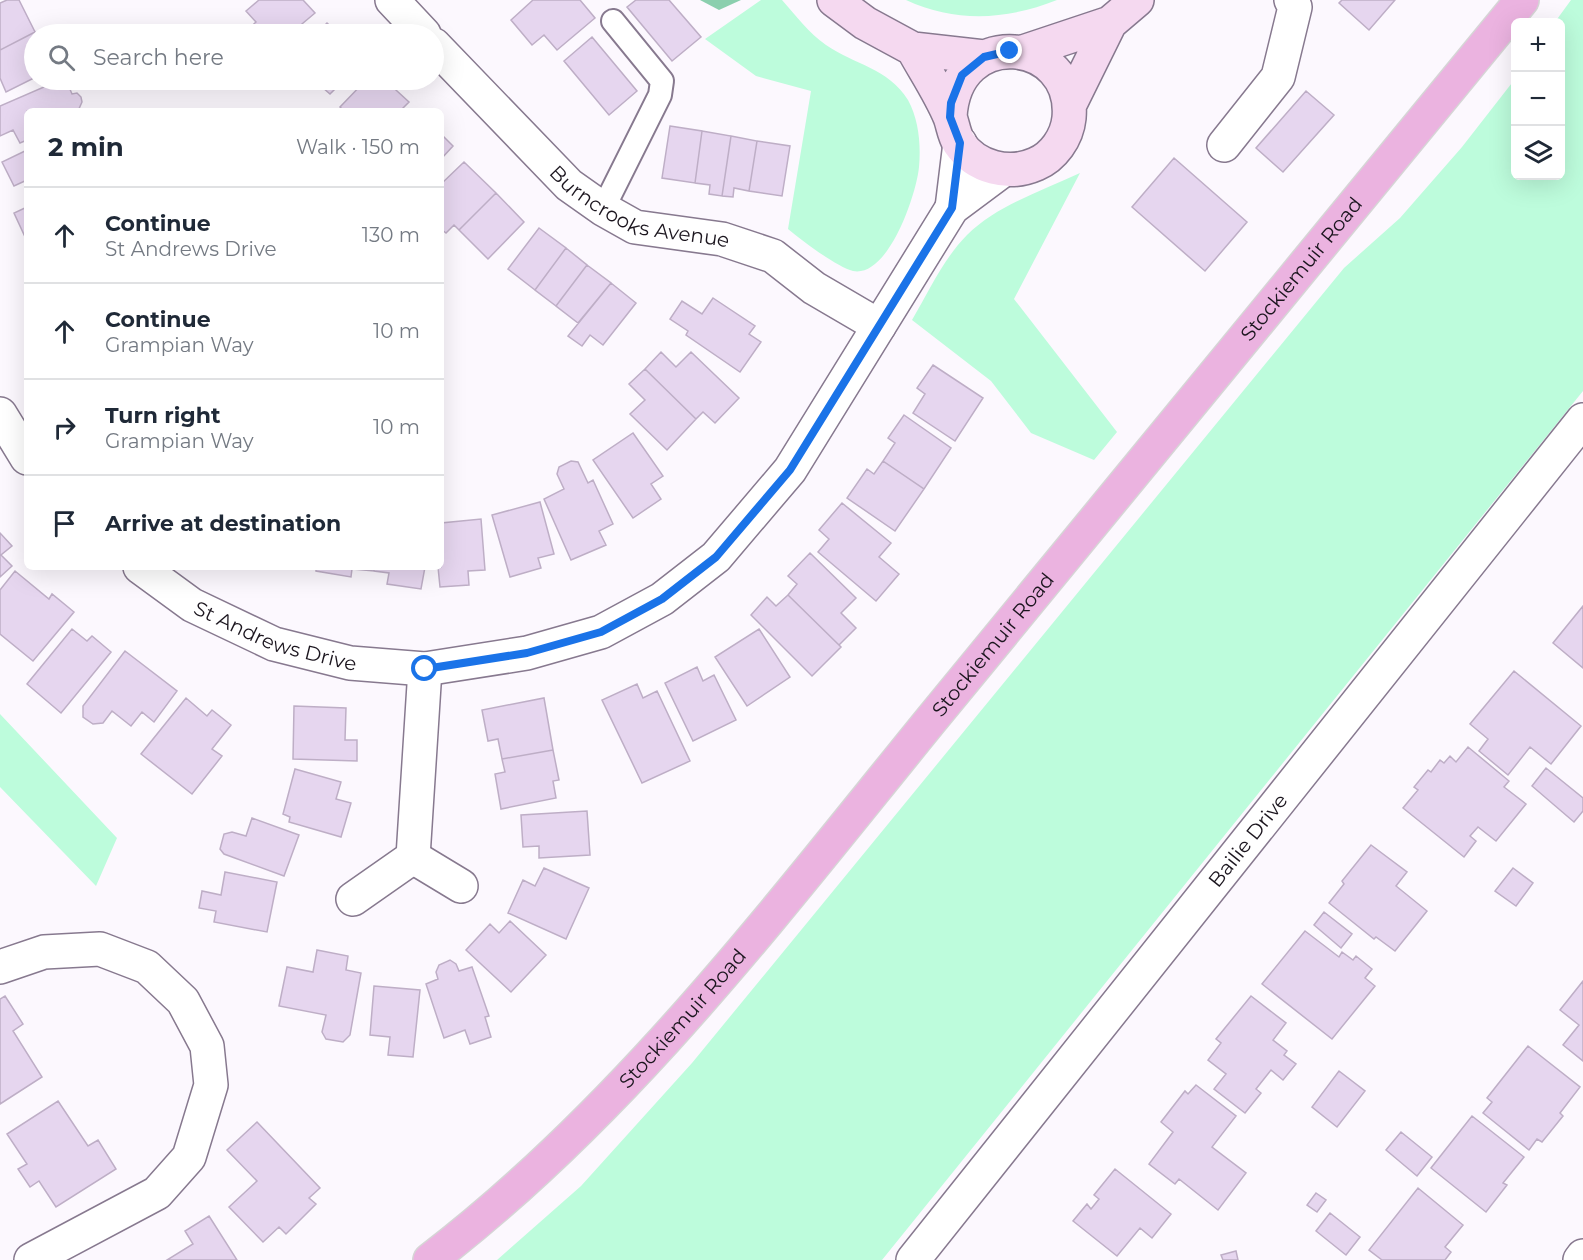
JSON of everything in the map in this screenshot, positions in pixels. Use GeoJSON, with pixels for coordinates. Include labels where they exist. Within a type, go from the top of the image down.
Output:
{"type":"FeatureCollection","features":[{"type":"Feature","properties":{"kind":"main road","name":"Stockiemuir Road"},"geometry":{"type":"LineString","coordinates":[[430,1260],[553,1155],[666,1038],[802,879],[1522,0]]}},
{"type":"Feature","properties":{"kind":"street"},"geometry":{"type":"LineString","coordinates":[[392,0],[415,24]]}},
{"type":"Feature","properties":{"kind":"street"},"geometry":{"type":"LineString","coordinates":[[834,0],[865,23],[913,49],[984,57]]}},
{"type":"Feature","properties":{"kind":"street"},"geometry":{"type":"LineString","coordinates":[[955,130],[951,103],[958,82],[972,65],[984,57],[997,53],[1023,52],[1110,23],[1137,0]]}},
{"type":"Feature","properties":{"kind":"street"},"geometry":{"type":"LineString","coordinates":[[1224,145],[1278,77],[1294,7],[1291,0]]}},
{"type":"Feature","properties":{"kind":"street"},"geometry":{"type":"LineString","coordinates":[[1070,104],[1110,23]]}},
{"type":"Feature","properties":{"kind":"street"},"geometry":{"type":"LineString","coordinates":[[913,49],[955,130],[986,166],[1003,170],[1021,170],[1038,164],[1053,153],[1063,139],[1069,122],[1070,104],[1066,89],[1049,66],[1023,52]]}},
{"type":"Feature","properties":{"kind":"street","name":"Burncrooks Avenue"},"geometry":{"type":"LineString","coordinates":[[444,55],[569,185],[603,209],[635,226],[722,239],[773,256],[814,288],[879,326]]}},
{"type":"Feature","properties":{"kind":"street","name":"St Andrews Drive"},"geometry":{"type":"LineString","coordinates":[[952,208],[955,130]]}},
{"type":"Feature","properties":{"kind":"street","name":"St Andrews Drive"},"geometry":{"type":"LineString","coordinates":[[144,570],[192,605],[274,644],[350,663],[425,669],[527,653],[601,632],[671,592],[716,557],[790,470],[952,208],[1003,170]]}},
{"type":"Feature","properties":{"kind":"street"},"geometry":{"type":"LineString","coordinates":[[0,414],[24,453]]}},
{"type":"Feature","properties":{"kind":"street","name":"Bailie Drive"},"geometry":{"type":"LineString","coordinates":[[913,1260],[1583,420]]}},
{"type":"Feature","properties":{"kind":"street"},"geometry":{"type":"LineString","coordinates":[[413,857],[425,669]]}},
{"type":"Feature","properties":{"kind":"street"},"geometry":{"type":"LineString","coordinates":[[413,857],[461,886]]}},
{"type":"Feature","properties":{"kind":"street"},"geometry":{"type":"LineString","coordinates":[[353,898],[413,857]]}},
{"type":"Feature","properties":{"kind":"street"},"geometry":{"type":"LineString","coordinates":[[0,967],[44,952],[100,950],[147,967],[183,1001],[207,1047],[208,1056],[211,1085],[189,1157],[157,1193],[31,1260]]}},
{"type":"Feature","properties":{"kind":"street"},"geometry":{"type":"LineString","coordinates":[[1580,1260],[1583,1256]]}},
{"type":"Feature","properties":{"kind":"lane"},"geometry":{"type":"LineString","coordinates":[[603,209],[660,94],[662,81],[613,21]]}},
{"type":"Feature","properties":{"kind":"green space"},"geometry":{"type":"Polygon","coordinates":[[[700,0],[741,0],[719,10],[700,0]]]}},
{"type":"Feature","properties":{"kind":"green space"},"geometry":{"type":"Polygon","coordinates":[[[761,0],[782,0],[808,30],[826,45],[891,81],[900,89],[912,108],[917,124],[920,150],[913,195],[899,231],[889,248],[866,270],[853,271],[838,264],[788,229],[811,91],[756,76],[705,39],[761,0]]]}},
{"type":"Feature","properties":{"kind":"green space"},"geometry":{"type":"Polygon","coordinates":[[[906,0],[1057,0],[1019,12],[981,16],[944,13],[906,0]]]}},
{"type":"Feature","properties":{"kind":"green space"},"geometry":{"type":"Polygon","coordinates":[[[1571,0],[1583,0],[1583,391],[882,1260],[497,1260],[581,1186],[692,1063],[1344,268],[1400,218],[1462,147],[1511,84],[1511,180],[1565,180],[1565,18],[1558,18],[1571,0]]]}},
{"type":"Feature","properties":{"kind":"green space"},"geometry":{"type":"Polygon","coordinates":[[[1080,173],[1014,299],[1117,432],[1094,460],[1031,433],[991,381],[912,320],[951,254],[979,224],[1006,207],[1080,173]]]}},
{"type":"Feature","properties":{"kind":"green space"},"geometry":{"type":"Polygon","coordinates":[[[0,714],[117,838],[96,886],[0,787],[0,714]]]}},
{"type":"Feature","properties":{"kind":"building"},"geometry":{"type":"Polygon","coordinates":[[[7,0],[19,0],[31,24],[24,24],[24,38],[0,50],[0,3],[7,0]]]}},
{"type":"Feature","properties":{"kind":"building"},"geometry":{"type":"Polygon","coordinates":[[[259,0],[303,0],[315,13],[302,24],[254,24],[256,22],[246,11],[259,0]]]}},
{"type":"Feature","properties":{"kind":"building"},"geometry":{"type":"Polygon","coordinates":[[[533,0],[580,0],[595,18],[557,50],[544,35],[532,45],[511,20],[533,0]]]}},
{"type":"Feature","properties":{"kind":"building"},"geometry":{"type":"Polygon","coordinates":[[[636,0],[669,0],[701,37],[672,61],[627,7],[636,0]]]}},
{"type":"Feature","properties":{"kind":"building"},"geometry":{"type":"Polygon","coordinates":[[[1342,0],[1395,0],[1369,30],[1339,3],[1342,0]]]}},
{"type":"Feature","properties":{"kind":"building"},"geometry":{"type":"Polygon","coordinates":[[[592,37],[637,91],[609,115],[564,61],[592,37]]]}},
{"type":"Feature","properties":{"kind":"building"},"geometry":{"type":"Polygon","coordinates":[[[24,38],[24,83],[6,92],[0,78],[0,50],[24,38]]]}},
{"type":"Feature","properties":{"kind":"building"},"geometry":{"type":"Polygon","coordinates":[[[37,90],[70,90],[72,94],[77,93],[81,97],[82,102],[79,108],[24,108],[24,141],[20,143],[13,130],[0,136],[0,106],[37,90]]]}},
{"type":"Feature","properties":{"kind":"building"},"geometry":{"type":"Polygon","coordinates":[[[356,90],[396,90],[409,102],[403,108],[340,107],[356,90]]]}},
{"type":"Feature","properties":{"kind":"building"},"geometry":{"type":"Polygon","coordinates":[[[1306,91],[1334,115],[1283,172],[1256,148],[1306,91]]]}},
{"type":"Feature","properties":{"kind":"building"},"geometry":{"type":"Polygon","coordinates":[[[670,126],[702,131],[695,183],[662,178],[670,126]]]}},
{"type":"Feature","properties":{"kind":"building"},"geometry":{"type":"Polygon","coordinates":[[[702,131],[731,136],[722,196],[709,194],[710,185],[695,183],[702,131]]]}},
{"type":"Feature","properties":{"kind":"building"},"geometry":{"type":"Polygon","coordinates":[[[731,136],[757,141],[749,191],[734,188],[733,197],[722,196],[731,136]]]}},
{"type":"Feature","properties":{"kind":"building"},"geometry":{"type":"Polygon","coordinates":[[[444,137],[453,146],[444,156],[444,137]]]}},
{"type":"Feature","properties":{"kind":"building"},"geometry":{"type":"Polygon","coordinates":[[[757,141],[790,146],[782,196],[749,191],[757,141]]]}},
{"type":"Feature","properties":{"kind":"building"},"geometry":{"type":"Polygon","coordinates":[[[24,151],[24,181],[14,186],[2,162],[24,151]]]}},
{"type":"Feature","properties":{"kind":"building"},"geometry":{"type":"Polygon","coordinates":[[[1174,158],[1247,222],[1205,271],[1132,207],[1174,158]]]}},
{"type":"Feature","properties":{"kind":"building"},"geometry":{"type":"Polygon","coordinates":[[[464,162],[496,193],[459,230],[454,225],[446,233],[444,231],[444,181],[464,162]]]}},
{"type":"Feature","properties":{"kind":"building"},"geometry":{"type":"Polygon","coordinates":[[[496,193],[524,222],[488,259],[459,230],[496,193]]]}},
{"type":"Feature","properties":{"kind":"building"},"geometry":{"type":"Polygon","coordinates":[[[24,208],[24,235],[14,213],[24,208]]]}},
{"type":"Feature","properties":{"kind":"building"},"geometry":{"type":"Polygon","coordinates":[[[539,228],[566,248],[535,290],[508,269],[539,228]]]}},
{"type":"Feature","properties":{"kind":"building"},"geometry":{"type":"Polygon","coordinates":[[[566,248],[587,265],[556,306],[535,290],[566,248]]]}},
{"type":"Feature","properties":{"kind":"building"},"geometry":{"type":"Polygon","coordinates":[[[587,265],[611,283],[578,323],[556,306],[587,265]]]}},
{"type":"Feature","properties":{"kind":"building"},"geometry":{"type":"Polygon","coordinates":[[[611,283],[636,303],[603,345],[590,335],[582,346],[568,336],[611,283]]]}},
{"type":"Feature","properties":{"kind":"building"},"geometry":{"type":"Polygon","coordinates":[[[713,298],[755,326],[749,334],[761,342],[740,372],[686,335],[688,331],[670,319],[682,301],[702,314],[713,298]]]}},
{"type":"Feature","properties":{"kind":"building"},"geometry":{"type":"Polygon","coordinates":[[[661,352],[676,367],[691,352],[739,398],[715,423],[703,412],[696,419],[645,369],[661,352]]]}},
{"type":"Feature","properties":{"kind":"building"},"geometry":{"type":"Polygon","coordinates":[[[933,365],[983,398],[955,441],[913,413],[925,394],[917,388],[933,365]]]}},
{"type":"Feature","properties":{"kind":"building"},"geometry":{"type":"Polygon","coordinates":[[[645,369],[696,419],[667,450],[630,414],[645,400],[629,384],[645,369]]]}},
{"type":"Feature","properties":{"kind":"building"},"geometry":{"type":"Polygon","coordinates":[[[904,415],[951,448],[924,489],[883,461],[895,443],[888,438],[904,415]]]}},
{"type":"Feature","properties":{"kind":"building"},"geometry":{"type":"Polygon","coordinates":[[[633,433],[663,476],[651,484],[661,499],[633,518],[593,460],[633,433]]]}},
{"type":"Feature","properties":{"kind":"building"},"geometry":{"type":"Polygon","coordinates":[[[571,461],[578,462],[588,483],[593,480],[613,524],[599,531],[606,545],[571,560],[544,499],[564,489],[557,474],[559,467],[571,461]]]}},
{"type":"Feature","properties":{"kind":"building"},"geometry":{"type":"Polygon","coordinates":[[[883,461],[924,489],[895,531],[847,498],[867,469],[874,474],[883,461]]]}},
{"type":"Feature","properties":{"kind":"building"},"geometry":{"type":"Polygon","coordinates":[[[540,502],[554,554],[538,558],[541,568],[510,577],[492,515],[540,502]]]}},
{"type":"Feature","properties":{"kind":"building"},"geometry":{"type":"Polygon","coordinates":[[[842,503],[891,543],[879,557],[899,574],[876,601],[818,552],[829,539],[819,530],[842,503]]]}},
{"type":"Feature","properties":{"kind":"building"},"geometry":{"type":"Polygon","coordinates":[[[481,519],[485,570],[468,571],[469,585],[440,587],[438,570],[444,570],[444,523],[481,519]]]}},
{"type":"Feature","properties":{"kind":"building"},"geometry":{"type":"Polygon","coordinates":[[[0,533],[12,546],[1,555],[12,566],[0,577],[0,533]]]}},
{"type":"Feature","properties":{"kind":"building"},"geometry":{"type":"Polygon","coordinates":[[[810,553],[856,598],[841,613],[856,628],[839,645],[788,595],[797,584],[788,576],[810,553]]]}},
{"type":"Feature","properties":{"kind":"building"},"geometry":{"type":"Polygon","coordinates":[[[316,570],[352,570],[351,577],[316,570]]]}},
{"type":"Feature","properties":{"kind":"building"},"geometry":{"type":"Polygon","coordinates":[[[424,570],[421,589],[387,584],[389,573],[374,571],[424,570]]]}},
{"type":"Feature","properties":{"kind":"building"},"geometry":{"type":"Polygon","coordinates":[[[15,571],[49,599],[52,594],[74,612],[33,661],[0,634],[0,590],[15,571]]]}},
{"type":"Feature","properties":{"kind":"building"},"geometry":{"type":"Polygon","coordinates":[[[788,595],[841,647],[812,676],[751,615],[767,597],[776,606],[788,595]]]}},
{"type":"Feature","properties":{"kind":"building"},"geometry":{"type":"Polygon","coordinates":[[[1583,606],[1583,668],[1553,643],[1583,606]]]}},
{"type":"Feature","properties":{"kind":"building"},"geometry":{"type":"Polygon","coordinates":[[[72,629],[87,641],[92,636],[111,652],[61,713],[27,684],[72,629]]]}},
{"type":"Feature","properties":{"kind":"building"},"geometry":{"type":"Polygon","coordinates":[[[759,629],[790,677],[747,706],[715,657],[759,629]]]}},
{"type":"Feature","properties":{"kind":"building"},"geometry":{"type":"Polygon","coordinates":[[[125,651],[177,691],[154,722],[142,712],[131,726],[112,711],[103,723],[93,724],[83,717],[83,706],[125,651]]]}},
{"type":"Feature","properties":{"kind":"building"},"geometry":{"type":"Polygon","coordinates":[[[697,667],[703,681],[714,675],[736,720],[693,741],[665,683],[697,667]]]}},
{"type":"Feature","properties":{"kind":"building"},"geometry":{"type":"Polygon","coordinates":[[[1514,671],[1581,726],[1551,764],[1530,747],[1508,775],[1479,751],[1488,739],[1470,724],[1514,671]]]}},
{"type":"Feature","properties":{"kind":"building"},"geometry":{"type":"Polygon","coordinates":[[[637,684],[643,698],[657,691],[690,761],[642,783],[602,700],[637,684]]]}},
{"type":"Feature","properties":{"kind":"building"},"geometry":{"type":"Polygon","coordinates":[[[186,698],[207,716],[212,710],[231,725],[212,749],[222,756],[192,794],[141,754],[186,698]]]}},
{"type":"Feature","properties":{"kind":"building"},"geometry":{"type":"Polygon","coordinates":[[[544,698],[553,750],[502,759],[498,739],[488,741],[482,710],[544,698]]]}},
{"type":"Feature","properties":{"kind":"building"},"geometry":{"type":"Polygon","coordinates":[[[294,706],[346,708],[345,740],[357,740],[357,761],[293,759],[294,706]]]}},
{"type":"Feature","properties":{"kind":"building"},"geometry":{"type":"Polygon","coordinates":[[[1468,747],[1509,781],[1504,787],[1526,804],[1496,841],[1478,827],[1470,836],[1476,841],[1464,857],[1403,808],[1418,790],[1414,787],[1428,770],[1431,772],[1440,760],[1444,763],[1450,756],[1456,762],[1468,747]]]}},
{"type":"Feature","properties":{"kind":"building"},"geometry":{"type":"Polygon","coordinates":[[[553,750],[559,780],[553,781],[556,798],[501,809],[495,774],[505,772],[502,759],[553,750]]]}},
{"type":"Feature","properties":{"kind":"building"},"geometry":{"type":"Polygon","coordinates":[[[1546,768],[1583,798],[1583,811],[1574,822],[1532,786],[1546,768]]]}},
{"type":"Feature","properties":{"kind":"building"},"geometry":{"type":"Polygon","coordinates":[[[295,769],[341,782],[336,799],[351,803],[341,837],[289,822],[290,817],[283,814],[295,769]]]}},
{"type":"Feature","properties":{"kind":"building"},"geometry":{"type":"Polygon","coordinates":[[[587,811],[590,855],[539,858],[539,846],[523,847],[521,815],[587,811]]]}},
{"type":"Feature","properties":{"kind":"building"},"geometry":{"type":"Polygon","coordinates":[[[252,818],[299,835],[284,876],[224,854],[220,849],[224,834],[232,832],[246,836],[252,818]]]}},
{"type":"Feature","properties":{"kind":"building"},"geometry":{"type":"Polygon","coordinates":[[[1371,845],[1407,872],[1396,886],[1427,911],[1395,951],[1376,937],[1374,939],[1329,903],[1344,884],[1342,881],[1371,845]]]}},
{"type":"Feature","properties":{"kind":"building"},"geometry":{"type":"Polygon","coordinates":[[[544,868],[589,888],[566,939],[508,913],[523,880],[535,886],[544,868]]]}},
{"type":"Feature","properties":{"kind":"building"},"geometry":{"type":"Polygon","coordinates":[[[1513,868],[1533,883],[1516,906],[1495,891],[1513,868]]]}},
{"type":"Feature","properties":{"kind":"building"},"geometry":{"type":"Polygon","coordinates":[[[225,872],[277,882],[267,932],[214,922],[216,911],[199,908],[202,891],[221,895],[225,872]]]}},
{"type":"Feature","properties":{"kind":"building"},"geometry":{"type":"Polygon","coordinates":[[[1324,912],[1352,934],[1341,948],[1314,925],[1324,912]]]}},
{"type":"Feature","properties":{"kind":"building"},"geometry":{"type":"Polygon","coordinates":[[[510,921],[546,955],[511,992],[466,950],[490,924],[499,933],[510,921]]]}},
{"type":"Feature","properties":{"kind":"building"},"geometry":{"type":"Polygon","coordinates":[[[1305,931],[1339,957],[1342,952],[1353,960],[1356,956],[1372,969],[1365,978],[1375,986],[1332,1039],[1262,984],[1305,931]]]}},
{"type":"Feature","properties":{"kind":"building"},"geometry":{"type":"Polygon","coordinates":[[[317,950],[348,956],[346,970],[361,973],[350,1035],[343,1042],[326,1039],[322,1032],[326,1015],[279,1006],[287,967],[313,972],[317,950]]]}},
{"type":"Feature","properties":{"kind":"building"},"geometry":{"type":"Polygon","coordinates":[[[450,960],[456,964],[459,971],[472,967],[489,1016],[485,1017],[491,1037],[470,1044],[465,1030],[444,1038],[426,984],[438,979],[436,972],[439,965],[450,960]]]}},
{"type":"Feature","properties":{"kind":"building"},"geometry":{"type":"Polygon","coordinates":[[[1583,981],[1583,1061],[1563,1045],[1579,1025],[1560,1010],[1583,981]]]}},
{"type":"Feature","properties":{"kind":"building"},"geometry":{"type":"Polygon","coordinates":[[[374,986],[420,990],[413,1057],[388,1055],[390,1037],[370,1035],[374,986]]]}},
{"type":"Feature","properties":{"kind":"building"},"geometry":{"type":"Polygon","coordinates":[[[5,996],[23,1024],[13,1031],[42,1077],[0,1104],[0,999],[5,996]]]}},
{"type":"Feature","properties":{"kind":"building"},"geometry":{"type":"Polygon","coordinates":[[[1251,996],[1286,1023],[1273,1040],[1287,1051],[1284,1055],[1296,1064],[1283,1080],[1271,1070],[1256,1089],[1261,1093],[1245,1113],[1214,1089],[1226,1074],[1208,1060],[1221,1043],[1216,1039],[1251,996]]]}},
{"type":"Feature","properties":{"kind":"building"},"geometry":{"type":"Polygon","coordinates":[[[1528,1046],[1580,1087],[1560,1113],[1563,1116],[1542,1142],[1537,1139],[1529,1150],[1483,1113],[1492,1102],[1487,1098],[1528,1046]]]}},
{"type":"Feature","properties":{"kind":"building"},"geometry":{"type":"Polygon","coordinates":[[[1339,1071],[1365,1091],[1337,1127],[1312,1107],[1339,1071]]]}},
{"type":"Feature","properties":{"kind":"building"},"geometry":{"type":"Polygon","coordinates":[[[1196,1085],[1236,1116],[1212,1147],[1246,1173],[1218,1210],[1179,1179],[1175,1184],[1149,1164],[1173,1132],[1161,1122],[1185,1091],[1188,1094],[1196,1085]]]}},
{"type":"Feature","properties":{"kind":"building"},"geometry":{"type":"Polygon","coordinates":[[[58,1101],[88,1146],[98,1140],[116,1169],[56,1207],[39,1181],[30,1187],[18,1169],[27,1164],[7,1134],[58,1101]]]}},
{"type":"Feature","properties":{"kind":"building"},"geometry":{"type":"Polygon","coordinates":[[[1472,1116],[1524,1157],[1503,1183],[1507,1185],[1486,1212],[1431,1168],[1472,1116]]]}},
{"type":"Feature","properties":{"kind":"building"},"geometry":{"type":"Polygon","coordinates":[[[257,1122],[320,1188],[309,1198],[316,1204],[286,1234],[279,1227],[263,1242],[229,1207],[257,1181],[227,1150],[257,1122]]]}},
{"type":"Feature","properties":{"kind":"building"},"geometry":{"type":"Polygon","coordinates":[[[1401,1132],[1432,1157],[1417,1176],[1386,1150],[1401,1132]]]}},
{"type":"Feature","properties":{"kind":"building"},"geometry":{"type":"Polygon","coordinates":[[[1115,1169],[1171,1214],[1152,1238],[1140,1228],[1117,1256],[1073,1221],[1087,1204],[1091,1209],[1099,1199],[1094,1195],[1115,1169]]]}},
{"type":"Feature","properties":{"kind":"building"},"geometry":{"type":"Polygon","coordinates":[[[1418,1188],[1463,1225],[1445,1247],[1451,1252],[1445,1260],[1382,1260],[1369,1250],[1418,1188]]]}},
{"type":"Feature","properties":{"kind":"building"},"geometry":{"type":"Polygon","coordinates":[[[1316,1193],[1326,1200],[1317,1212],[1307,1205],[1316,1193]]]}},
{"type":"Feature","properties":{"kind":"building"},"geometry":{"type":"Polygon","coordinates":[[[1330,1213],[1360,1237],[1346,1255],[1316,1231],[1330,1213]]]}},
{"type":"Feature","properties":{"kind":"building"},"geometry":{"type":"Polygon","coordinates":[[[209,1216],[237,1260],[167,1260],[193,1244],[185,1231],[209,1216]]]}},
{"type":"Feature","properties":{"kind":"building"},"geometry":{"type":"Polygon","coordinates":[[[1236,1251],[1238,1260],[1223,1260],[1221,1255],[1236,1251]]]}},
{"type":"Feature","properties":{"kind":"route"},"geometry":{"type":"LineString","coordinates":[[425,669],[527,653],[601,632],[662,599],[716,557],[790,470],[952,208],[960,143],[950,117],[951,103],[954,89],[962,75],[984,57],[1010,51]]}}]}
